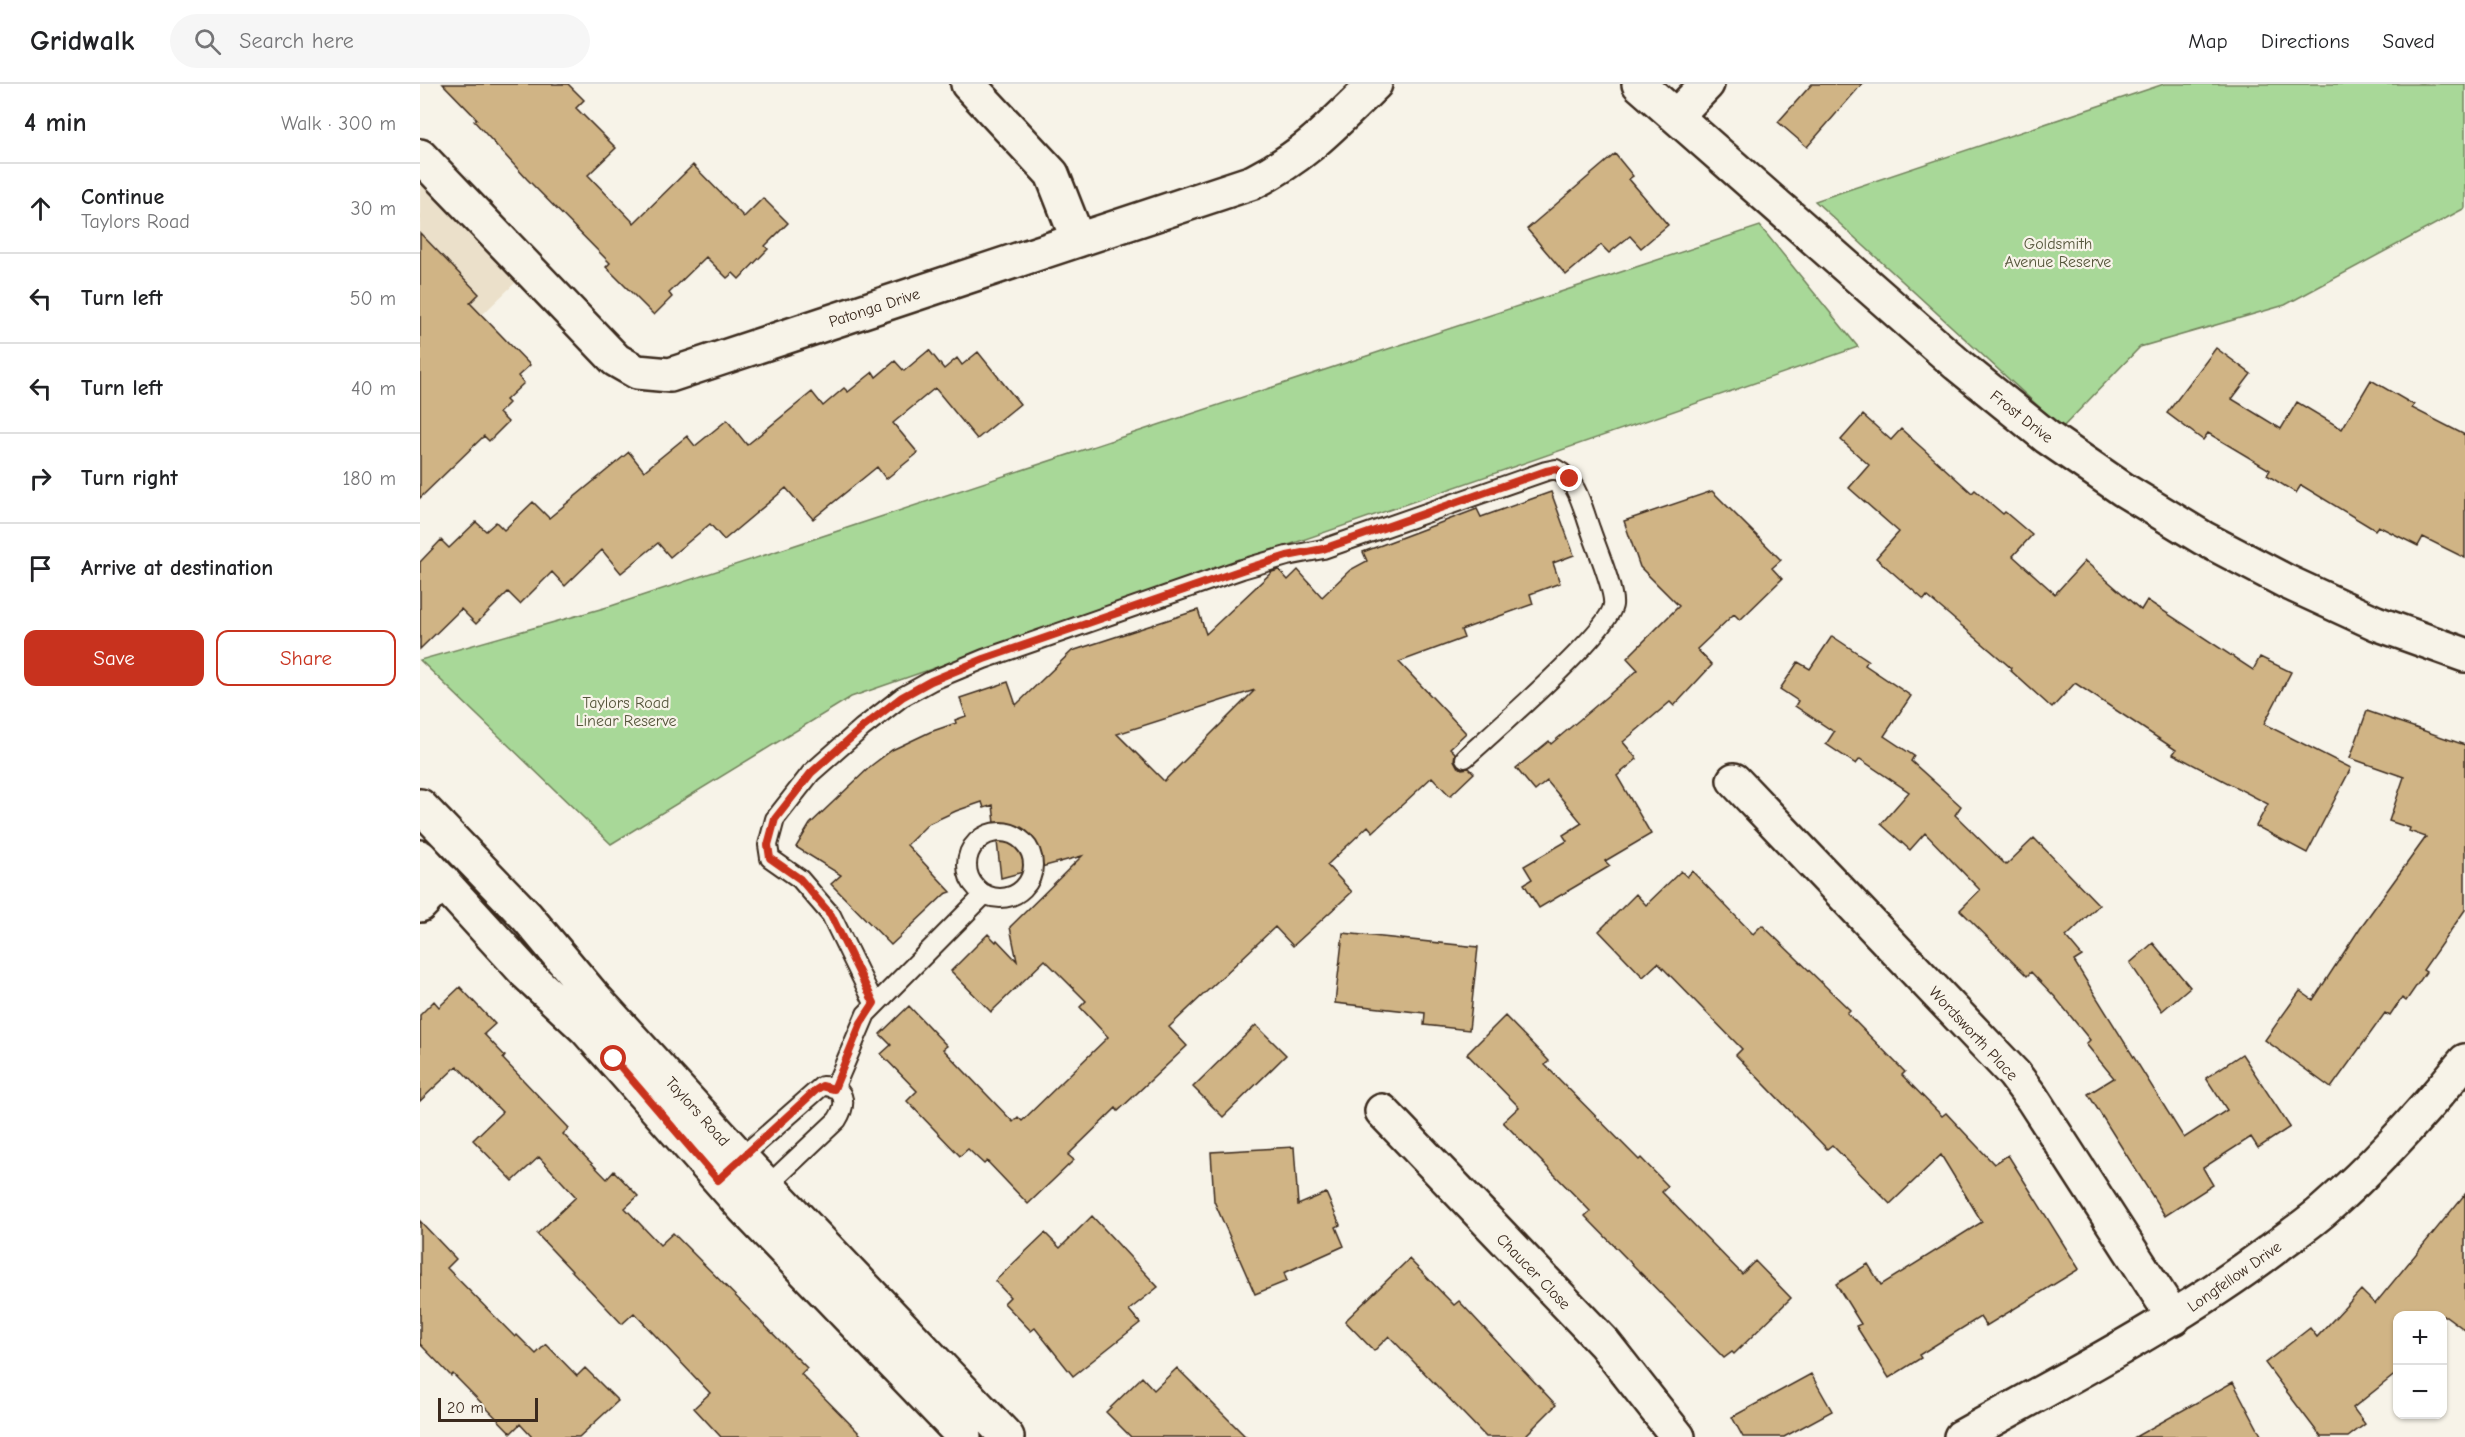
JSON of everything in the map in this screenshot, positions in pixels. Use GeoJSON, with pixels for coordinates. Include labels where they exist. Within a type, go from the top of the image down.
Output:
{"type":"FeatureCollection","features":[{"type":"Feature","properties":{"kind":"street"},"geometry":{"type":"LineString","coordinates":[[968,84],[1052,174],[1078,240]]}},
{"type":"Feature","properties":{"kind":"street","name":"Patonga Drive"},"geometry":{"type":"LineString","coordinates":[[420,156],[616,360],[637,372],[670,375],[1253,182],[1293,160],[1375,84]]}},
{"type":"Feature","properties":{"kind":"street","name":"Frost Drive"},"geometry":{"type":"LineString","coordinates":[[1639,84],[1957,364],[2047,437],[2114,483],[2203,538],[2287,582],[2376,623],[2465,655]]}},
{"type":"Feature","properties":{"kind":"street"},"geometry":{"type":"LineString","coordinates":[[1676,116],[1707,84]]}},
{"type":"Feature","properties":{"kind":"street","name":"Wordsworth Place"},"geometry":{"type":"LineString","coordinates":[[1734,780],[2014,1074],[2032,1098],[2174,1318]]}},
{"type":"Feature","properties":{"kind":"street","name":"Taylors Road"},"geometry":{"type":"LineString","coordinates":[[420,806],[527,917],[593,996],[729,1169],[744,1208],[964,1437]]}},
{"type":"Feature","properties":{"kind":"street"},"geometry":{"type":"LineString","coordinates":[[420,857],[455,843]]}},
{"type":"Feature","properties":{"kind":"street"},"geometry":{"type":"LineString","coordinates":[[420,905],[443,881],[455,843]]}},
{"type":"Feature","properties":{"kind":"street","name":"Taylors Road"},"geometry":{"type":"LineString","coordinates":[[420,857],[527,974],[729,1169],[768,1185],[1007,1437]]}},
{"type":"Feature","properties":{"kind":"street","name":"Longfellow Drive"},"geometry":{"type":"LineString","coordinates":[[1961,1437],[2174,1318],[2226,1284],[2322,1212],[2379,1160],[2426,1109],[2465,1061]]}},
{"type":"Feature","properties":{"kind":"street","name":"Chaucer Close"},"geometry":{"type":"LineString","coordinates":[[1382,1111],[1604,1343],[1678,1437]]}},
{"type":"Feature","properties":{"kind":"lane"},"geometry":{"type":"LineString","coordinates":[[874,1003],[831,915],[800,879],[770,858],[768,845],[775,819],[811,773],[862,728],[902,697],[931,681],[984,659],[1242,570],[1287,556],[1323,549],[1556,469],[1570,479],[1579,497],[1599,553],[1613,605],[1608,618],[1598,631],[1556,674],[1465,758]]}},
{"type":"Feature","properties":{"kind":"lane"},"geometry":{"type":"LineString","coordinates":[[834,1089],[861,1023],[874,1003],[985,894]]}},
{"type":"Feature","properties":{"kind":"lane"},"geometry":{"type":"LineString","coordinates":[[729,1169],[822,1086],[834,1089],[844,1100],[844,1110],[837,1120],[744,1208]]}},
{"type":"Feature","properties":{"kind":"shaded area"},"geometry":{"type":"Polygon","coordinates":[[[420,182],[516,282],[420,375],[420,182]]]}},
{"type":"Feature","properties":{"kind":"green space","name":"Goldsmith Avenue Reserve"},"geometry":{"type":"Polygon","coordinates":[[[2164,84],[2465,84],[2465,208],[2285,305],[2140,347],[2062,428],[1815,201],[2164,84]]]}},
{"type":"Feature","properties":{"kind":"green space","name":"Taylors Road Linear Reserve"},"geometry":{"type":"Polygon","coordinates":[[[1760,226],[1858,347],[851,697],[611,844],[420,660],[611,606],[1760,226]]]}},
{"type":"Feature","properties":{"kind":"building"},"geometry":{"type":"Polygon","coordinates":[[[443,84],[568,84],[584,100],[576,108],[616,148],[588,175],[634,223],[693,165],[744,217],[763,198],[788,223],[765,246],[768,249],[739,279],[733,273],[727,278],[706,257],[669,293],[672,297],[654,315],[606,267],[610,263],[527,179],[474,121],[477,119],[443,84]]]}},
{"type":"Feature","properties":{"kind":"building"},"geometry":{"type":"Polygon","coordinates":[[[1812,84],[1862,84],[1807,147],[1778,122],[1812,84]]]}},
{"type":"Feature","properties":{"kind":"building"},"geometry":{"type":"Polygon","coordinates":[[[1615,154],[1633,176],[1629,179],[1668,225],[1641,248],[1630,236],[1609,253],[1601,245],[1566,275],[1527,229],[1615,154]]]}},
{"type":"Feature","properties":{"kind":"building"},"geometry":{"type":"Polygon","coordinates":[[[420,233],[479,294],[470,303],[530,365],[518,376],[524,383],[506,400],[509,403],[499,413],[508,422],[489,441],[484,436],[420,498],[420,233]]]}},
{"type":"Feature","properties":{"kind":"building"},"geometry":{"type":"Polygon","coordinates":[[[2216,348],[2251,374],[2232,399],[2281,429],[2297,402],[2342,429],[2371,380],[2414,405],[2412,408],[2465,435],[2465,558],[2423,537],[2418,546],[2378,526],[2375,530],[2301,485],[2296,493],[2267,475],[2270,470],[2208,433],[2203,440],[2167,413],[2216,348]]]}},
{"type":"Feature","properties":{"kind":"building"},"geometry":{"type":"Polygon","coordinates":[[[929,350],[944,369],[957,358],[962,365],[978,352],[1020,404],[977,439],[935,388],[893,423],[918,453],[886,479],[877,467],[813,519],[786,488],[724,540],[710,524],[670,557],[658,543],[621,573],[602,550],[565,586],[552,572],[520,604],[508,592],[476,624],[461,609],[420,649],[420,562],[441,540],[449,548],[476,522],[486,531],[496,522],[504,530],[533,502],[549,518],[629,452],[644,471],[687,436],[695,446],[727,420],[747,445],[812,392],[823,406],[844,388],[848,392],[873,372],[876,377],[895,361],[904,371],[929,350]]]}},
{"type":"Feature","properties":{"kind":"building"},"geometry":{"type":"Polygon","coordinates":[[[1863,415],[1891,440],[1901,429],[1972,493],[1975,490],[2032,535],[2013,556],[2055,594],[2085,561],[2141,610],[2147,600],[2253,670],[2260,657],[2291,672],[2264,724],[2351,768],[2307,853],[2256,826],[2268,804],[2173,754],[2176,750],[2075,683],[2052,708],[2010,670],[2011,668],[1927,596],[1924,600],[1876,558],[1899,532],[1849,488],[1869,465],[1841,440],[1863,415]]]}},
{"type":"Feature","properties":{"kind":"building"},"geometry":{"type":"Polygon","coordinates":[[[1712,491],[1781,560],[1772,568],[1782,579],[1740,620],[1734,614],[1697,649],[1712,665],[1674,706],[1670,702],[1623,742],[1637,759],[1617,776],[1651,834],[1605,861],[1610,866],[1539,908],[1524,884],[1532,879],[1524,866],[1567,841],[1563,835],[1582,823],[1547,781],[1535,791],[1516,768],[1549,741],[1551,744],[1638,670],[1627,658],[1679,606],[1640,567],[1624,521],[1712,491]]]}},
{"type":"Feature","properties":{"kind":"building"},"geometry":{"type":"Polygon","coordinates":[[[1551,492],[1574,555],[1553,563],[1560,583],[1530,594],[1533,604],[1461,630],[1464,638],[1399,662],[1466,733],[1450,748],[1455,753],[1454,760],[1457,766],[1462,769],[1469,768],[1474,773],[1450,796],[1432,777],[1373,832],[1368,826],[1327,865],[1352,892],[1293,946],[1275,927],[1169,1027],[1187,1046],[1118,1111],[1116,1108],[1068,1155],[1074,1160],[1028,1204],[987,1161],[984,1164],[968,1149],[960,1156],[907,1101],[917,1091],[881,1054],[891,1045],[880,1034],[909,1006],[947,1046],[943,1049],[1013,1122],[1018,1117],[1022,1121],[1108,1037],[1080,1007],[1086,1001],[1045,960],[991,1012],[951,971],[988,934],[1017,961],[1010,927],[1082,856],[1001,878],[993,805],[984,808],[982,802],[928,824],[907,845],[951,892],[945,894],[891,945],[831,884],[841,875],[796,847],[810,824],[872,765],[892,750],[930,732],[956,723],[955,720],[966,716],[960,698],[1008,682],[1016,705],[1072,651],[1198,610],[1206,634],[1272,572],[1279,570],[1288,580],[1298,570],[1322,597],[1350,570],[1367,561],[1363,552],[1477,509],[1481,517],[1551,492]],[[1255,690],[1117,734],[1164,781],[1255,690]]]}},
{"type":"Feature","properties":{"kind":"building"},"geometry":{"type":"Polygon","coordinates":[[[1832,636],[1868,660],[1865,665],[1911,696],[1884,736],[1914,756],[1911,761],[1961,806],[1955,815],[2006,865],[2034,838],[2099,905],[2066,937],[2082,956],[2074,961],[2184,1138],[2227,1110],[2206,1078],[2242,1054],[2290,1127],[2258,1148],[2251,1137],[2203,1168],[2213,1185],[2165,1216],[2088,1094],[2114,1078],[2086,1044],[2090,1040],[2031,972],[2027,976],[1960,910],[1980,890],[1925,833],[1910,850],[1881,824],[1909,792],[1860,759],[1856,764],[1826,744],[1834,732],[1795,706],[1798,701],[1780,689],[1798,662],[1810,669],[1832,636]]]}},
{"type":"Feature","properties":{"kind":"building"},"geometry":{"type":"Polygon","coordinates":[[[2367,711],[2465,745],[2465,910],[2423,970],[2426,972],[2406,1001],[2402,998],[2390,1016],[2385,1013],[2331,1088],[2265,1040],[2300,991],[2313,1000],[2360,928],[2426,837],[2409,831],[2410,828],[2389,821],[2404,777],[2350,758],[2367,711]]]}},
{"type":"Feature","properties":{"kind":"building"},"geometry":{"type":"Polygon","coordinates":[[[1681,871],[1687,877],[1692,871],[1753,934],[1762,925],[1850,1010],[1847,1013],[1905,1072],[1902,1075],[1942,1116],[1946,1113],[1994,1164],[2008,1155],[2079,1269],[1986,1326],[1980,1317],[1919,1355],[1921,1358],[1889,1378],[1856,1326],[1861,1324],[1836,1284],[1868,1264],[1881,1285],[1982,1222],[1941,1155],[1890,1204],[1832,1145],[1827,1149],[1736,1055],[1742,1049],[1658,963],[1643,977],[1599,931],[1636,894],[1646,905],[1681,871]]]}},
{"type":"Feature","properties":{"kind":"building"},"geometry":{"type":"Polygon","coordinates":[[[1343,933],[1478,947],[1469,1030],[1424,1025],[1425,1013],[1335,1003],[1343,933]]]}},
{"type":"Feature","properties":{"kind":"building"},"geometry":{"type":"Polygon","coordinates":[[[2153,943],[2190,987],[2162,1011],[2130,963],[2153,943]]]}},
{"type":"Feature","properties":{"kind":"building"},"geometry":{"type":"Polygon","coordinates":[[[460,987],[495,1024],[484,1034],[505,1056],[503,1059],[569,1128],[563,1134],[607,1179],[614,1171],[638,1196],[625,1208],[660,1245],[673,1233],[807,1368],[801,1374],[863,1437],[721,1437],[694,1408],[710,1393],[634,1313],[622,1324],[537,1234],[576,1197],[539,1157],[513,1181],[473,1140],[502,1112],[457,1066],[420,1101],[420,1015],[434,1001],[439,1007],[460,987]]]}},
{"type":"Feature","properties":{"kind":"building"},"geometry":{"type":"Polygon","coordinates":[[[1505,1016],[1549,1061],[1545,1065],[1639,1160],[1641,1158],[1668,1186],[1662,1192],[1742,1274],[1755,1261],[1791,1298],[1734,1354],[1732,1352],[1724,1358],[1585,1216],[1590,1211],[1503,1122],[1519,1107],[1467,1054],[1505,1016]]]}},
{"type":"Feature","properties":{"kind":"building"},"geometry":{"type":"Polygon","coordinates":[[[1256,1025],[1286,1055],[1223,1117],[1193,1087],[1256,1025]]]}},
{"type":"Feature","properties":{"kind":"building"},"geometry":{"type":"Polygon","coordinates":[[[1294,1147],[1298,1205],[1326,1193],[1340,1225],[1336,1227],[1344,1246],[1284,1273],[1287,1281],[1255,1294],[1214,1201],[1211,1152],[1294,1147]]]}},
{"type":"Feature","properties":{"kind":"building"},"geometry":{"type":"Polygon","coordinates":[[[2465,1194],[2465,1330],[2447,1317],[2447,1311],[2393,1311],[2393,1376],[2353,1408],[2365,1424],[2348,1437],[2321,1437],[2265,1363],[2310,1328],[2317,1337],[2361,1290],[2375,1304],[2465,1194]]]}},
{"type":"Feature","properties":{"kind":"building"},"geometry":{"type":"Polygon","coordinates":[[[1092,1216],[1158,1287],[1129,1310],[1140,1323],[1073,1376],[1035,1328],[1031,1331],[1004,1303],[1010,1297],[995,1281],[1045,1233],[1060,1248],[1092,1216]]]}},
{"type":"Feature","properties":{"kind":"building"},"geometry":{"type":"Polygon","coordinates":[[[420,1221],[456,1259],[447,1268],[515,1337],[517,1335],[536,1354],[546,1344],[577,1376],[585,1368],[618,1401],[579,1437],[532,1437],[520,1424],[511,1433],[420,1344],[420,1221]]]}},
{"type":"Feature","properties":{"kind":"building"},"geometry":{"type":"Polygon","coordinates":[[[1409,1259],[1454,1305],[1459,1301],[1556,1405],[1524,1437],[1486,1437],[1389,1336],[1374,1351],[1345,1321],[1409,1259]]]}},
{"type":"Feature","properties":{"kind":"building"},"geometry":{"type":"Polygon","coordinates":[[[1177,1368],[1246,1437],[1131,1437],[1106,1412],[1142,1377],[1154,1390],[1177,1368]]]}},
{"type":"Feature","properties":{"kind":"building"},"geometry":{"type":"Polygon","coordinates":[[[1811,1374],[1832,1411],[1784,1437],[1743,1437],[1732,1417],[1811,1374]]]}},
{"type":"Feature","properties":{"kind":"building"},"geometry":{"type":"Polygon","coordinates":[[[2233,1382],[2262,1437],[2135,1437],[2233,1382]]]}},
{"type":"Feature","properties":{"kind":"route"},"geometry":{"type":"LineString","coordinates":[[614,1059],[718,1180],[740,1157],[816,1090],[822,1086],[834,1089],[861,1023],[874,1003],[831,915],[800,879],[770,858],[768,845],[775,819],[811,773],[862,728],[902,697],[931,681],[984,659],[1242,570],[1287,556],[1323,549],[1546,471],[1556,469],[1570,479]]}}]}
